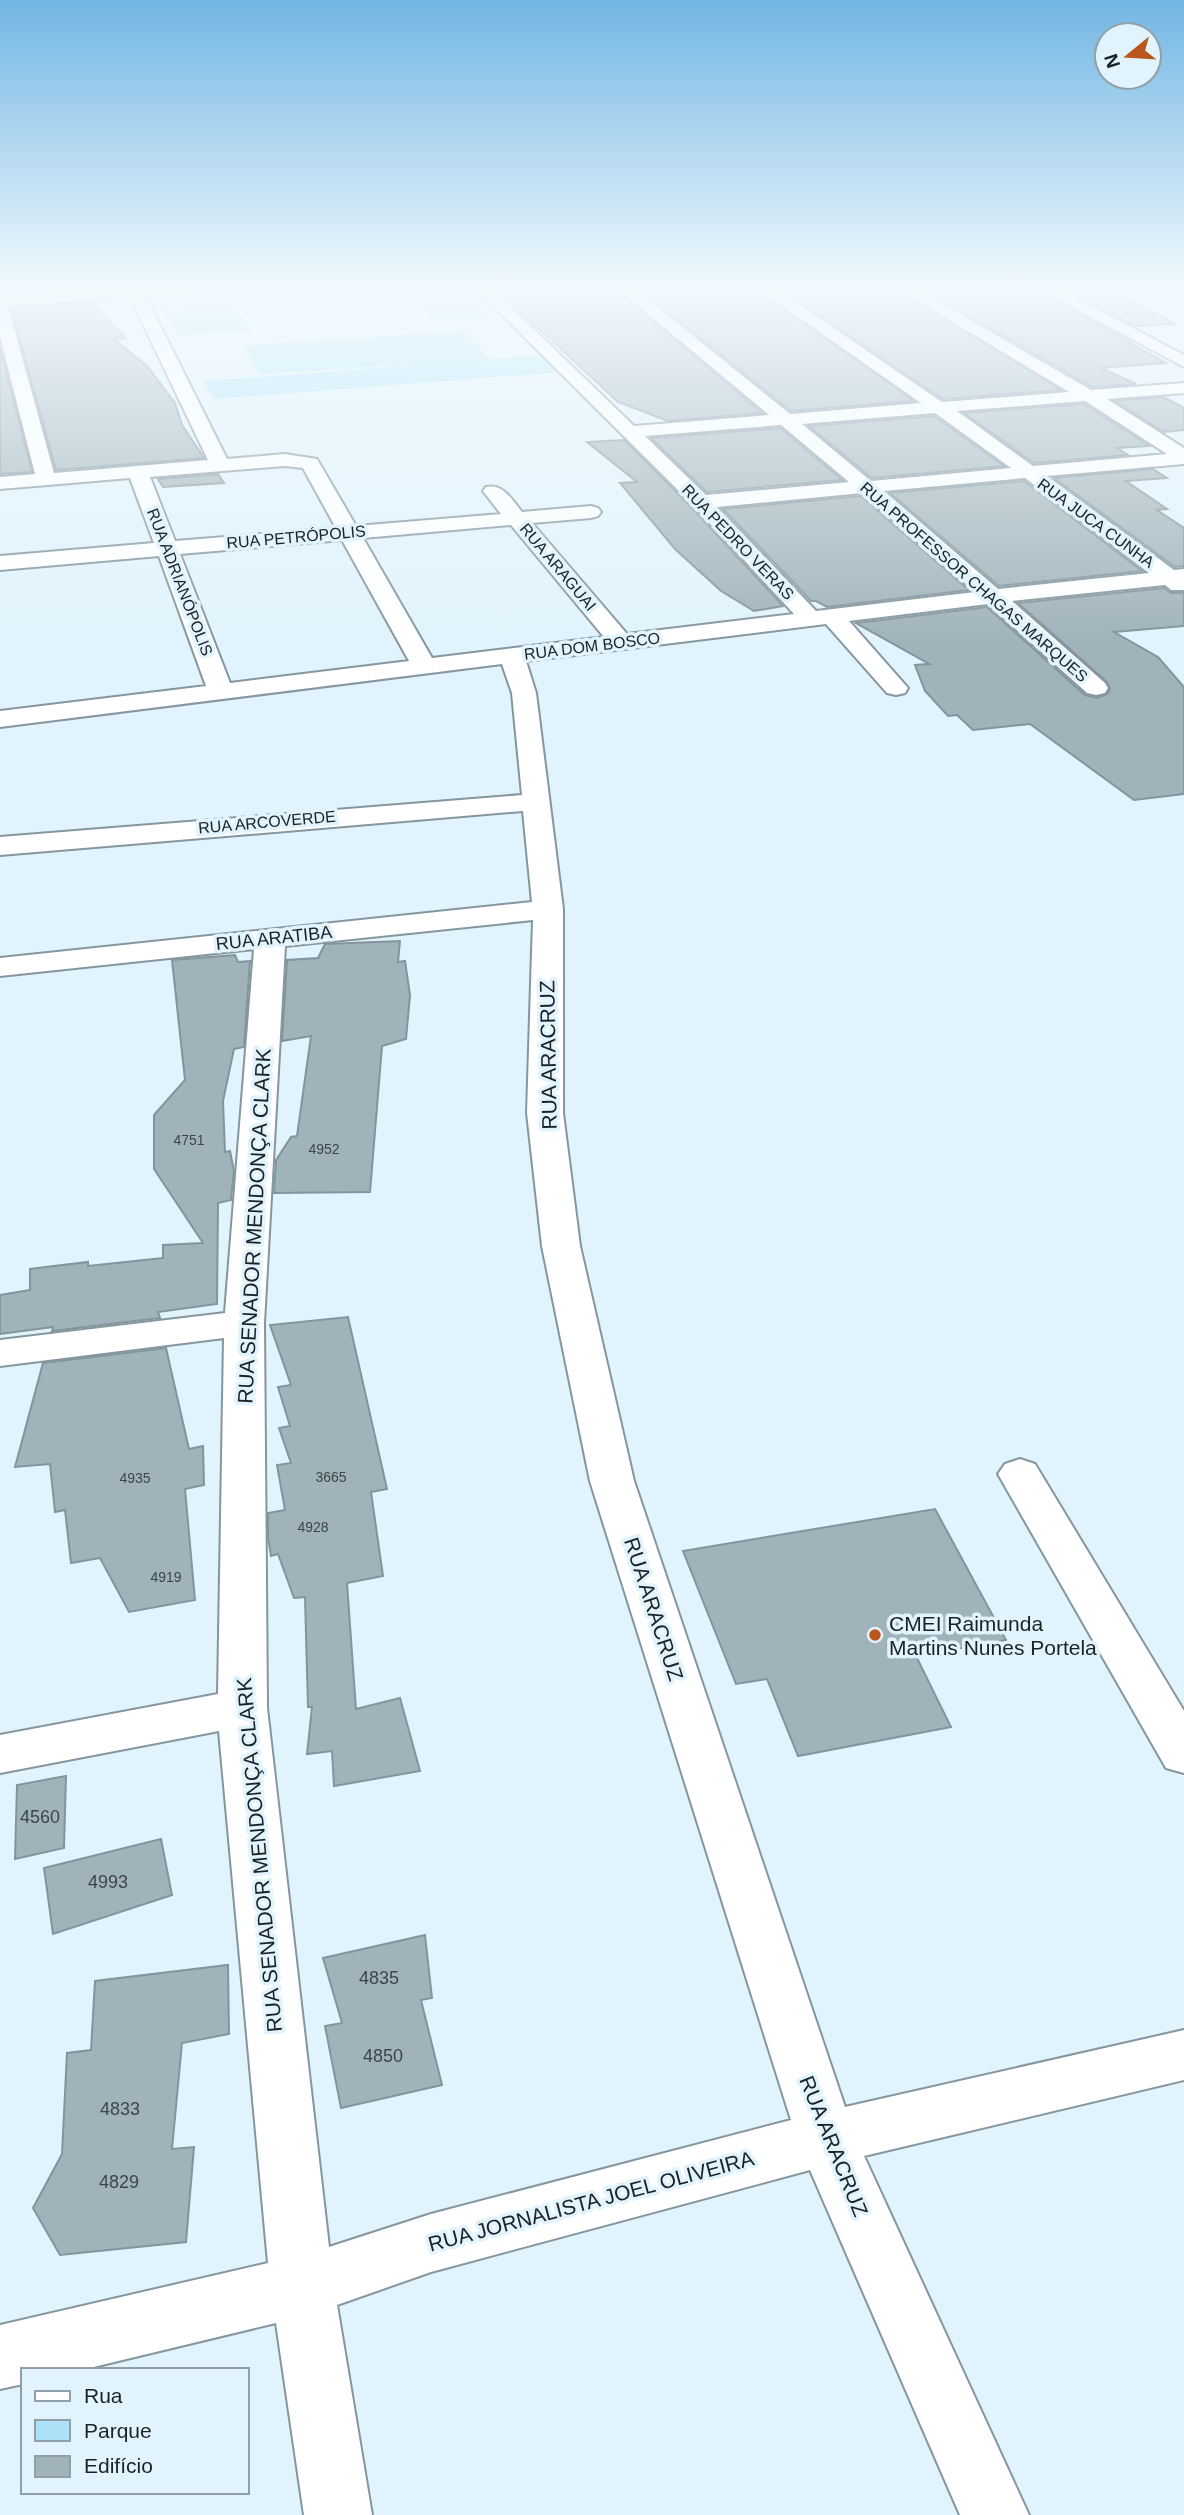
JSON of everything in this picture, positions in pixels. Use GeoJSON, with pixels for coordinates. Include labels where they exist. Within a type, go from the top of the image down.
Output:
{"type":"FeatureCollection","features":[{"type":"Feature","properties":{"kind":"street"},"geometry":{"type":"LineString","coordinates":[[27,406],[46,480]]}},
{"type":"Feature","properties":{"kind":"street"},"geometry":{"type":"LineString","coordinates":[[191,406],[220,465]]}},
{"type":"Feature","properties":{"kind":"street","name":"RUA PEDRO VERAS"},"geometry":{"type":"LineString","coordinates":[[603,406],[896,688]]}},
{"type":"Feature","properties":{"kind":"street","name":"RUA PROFESSOR CHAGAS MARQUES"},"geometry":{"type":"LineString","coordinates":[[772,406],[995,596],[1096,688]]}},
{"type":"Feature","properties":{"kind":"street"},"geometry":{"type":"LineString","coordinates":[[629,432],[960,406]]}},
{"type":"Feature","properties":{"kind":"street"},"geometry":{"type":"LineString","coordinates":[[1105,406],[1184,457]]}},
{"type":"Feature","properties":{"kind":"street","name":"RUA JUCA CUNHA"},"geometry":{"type":"LineString","coordinates":[[940,408],[1180,581]]}},
{"type":"Feature","properties":{"kind":"street"},"geometry":{"type":"LineString","coordinates":[[701,502],[1184,457]]}},
{"type":"Feature","properties":{"kind":"street"},"geometry":{"type":"LineString","coordinates":[[0,483],[293,459],[310,463],[424,666]]}},
{"type":"Feature","properties":{"kind":"street","name":"RUA ADRIANÓPOLIS"},"geometry":{"type":"LineString","coordinates":[[138,472],[221,692]]}},
{"type":"Feature","properties":{"kind":"street","name":"RUA ARAGUAI"},"geometry":{"type":"LineString","coordinates":[[493,491],[622,643]]}},
{"type":"Feature","properties":{"kind":"street","name":"RUA PETRÓPOLIS"},"geometry":{"type":"LineString","coordinates":[[0,563],[591,512]]}},
{"type":"Feature","properties":{"kind":"street","name":"RUA DOM BOSCO"},"geometry":{"type":"LineString","coordinates":[[0,719],[995,596],[1180,581]]}},
{"type":"Feature","properties":{"kind":"street","name":"RUA ARACRUZ"},"geometry":{"type":"LineString","coordinates":[[512,656],[524,693],[548,909],[545,1114],[561,1246],[609,1468],[826,2138],[995,2515]]}},
{"type":"Feature","properties":{"kind":"street","name":"RUA ARCOVERDE"},"geometry":{"type":"LineString","coordinates":[[0,846],[535,802]]}},
{"type":"Feature","properties":{"kind":"street","name":"RUA ARATIBA"},"geometry":{"type":"LineString","coordinates":[[0,967],[548,909]]}},
{"type":"Feature","properties":{"kind":"street","name":"RUA SENADOR MENDONÇA CLARK"},"geometry":{"type":"LineString","coordinates":[[270,939],[244,1323],[242,1708],[302,2286],[338,2515]]}},
{"type":"Feature","properties":{"kind":"street"},"geometry":{"type":"LineString","coordinates":[[0,1353],[244,1323]]}},
{"type":"Feature","properties":{"kind":"street"},"geometry":{"type":"LineString","coordinates":[[1020,1474],[1184,1754]]}},
{"type":"Feature","properties":{"kind":"street"},"geometry":{"type":"LineString","coordinates":[[0,1754],[242,1708]]}},
{"type":"Feature","properties":{"kind":"street","name":"RUA JORNALISTA JOEL OLIVEIRA"},"geometry":{"type":"LineString","coordinates":[[0,2357],[302,2286],[431,2243],[826,2138],[1184,2056]]}},
{"type":"Feature","properties":{"kind":"building"},"geometry":{"type":"Polygon","coordinates":[[[0,406],[15,406],[32,472],[0,474],[0,406]]]}},
{"type":"Feature","properties":{"kind":"building"},"geometry":{"type":"Polygon","coordinates":[[[38,406],[176,406],[182,425],[204,458],[56,470],[38,406]]]}},
{"type":"Feature","properties":{"kind":"building"},"geometry":{"type":"Polygon","coordinates":[[[629,406],[754,406],[762,413],[668,421],[629,406]]]}},
{"type":"Feature","properties":{"kind":"building"},"geometry":{"type":"Polygon","coordinates":[[[785,406],[848,406],[791,411],[785,406]]]}},
{"type":"Feature","properties":{"kind":"building"},"geometry":{"type":"Polygon","coordinates":[[[1088,406],[1149,446],[1117,448],[1128,455],[1034,463],[964,413],[1088,406]]]}},
{"type":"Feature","properties":{"kind":"building"},"geometry":{"type":"Polygon","coordinates":[[[1123,406],[1184,408],[1184,430],[1164,432],[1123,406]]]}},
{"type":"Feature","properties":{"kind":"building"},"geometry":{"type":"Polygon","coordinates":[[[934,416],[1004,466],[872,478],[809,426],[934,416]]]}},
{"type":"Feature","properties":{"kind":"building"},"geometry":{"type":"Polygon","coordinates":[[[780,428],[842,480],[707,492],[651,438],[780,428]]]}},
{"type":"Feature","properties":{"kind":"building"},"geometry":{"type":"Polygon","coordinates":[[[624,440],[783,606],[754,611],[721,591],[675,549],[620,483],[637,482],[587,442],[624,440]]]}},
{"type":"Feature","properties":{"kind":"building"},"geometry":{"type":"Polygon","coordinates":[[[1153,469],[1167,478],[1126,481],[1167,509],[1157,510],[1184,528],[1184,566],[1175,567],[1054,478],[1153,469]]]}},
{"type":"Feature","properties":{"kind":"building"},"geometry":{"type":"Polygon","coordinates":[[[218,474],[224,483],[163,487],[158,479],[218,474]]]}},
{"type":"Feature","properties":{"kind":"building"},"geometry":{"type":"Polygon","coordinates":[[[1024,481],[1142,571],[999,586],[890,493],[1024,481]]]}},
{"type":"Feature","properties":{"kind":"building"},"geometry":{"type":"Polygon","coordinates":[[[861,496],[969,590],[827,607],[811,601],[723,509],[861,496]]]}},
{"type":"Feature","properties":{"kind":"building"},"geometry":{"type":"Polygon","coordinates":[[[1164,588],[1171,593],[1184,593],[1184,626],[1114,632],[1158,657],[1184,687],[1184,794],[1134,800],[1030,724],[973,730],[957,715],[948,716],[925,691],[915,665],[929,664],[856,623],[987,607],[1085,695],[1097,698],[1107,694],[1110,689],[1107,682],[1018,603],[1164,588]]]}},
{"type":"Feature","properties":{"kind":"building"},"geometry":{"type":"Polygon","coordinates":[[[400,941],[398,962],[405,961],[410,995],[406,1039],[382,1046],[370,1192],[274,1193],[276,1160],[291,1137],[297,1136],[311,1036],[282,1041],[287,960],[318,958],[325,944],[400,941]]]}},
{"type":"Feature","properties":{"kind":"building"},"geometry":{"type":"Polygon","coordinates":[[[235,955],[238,962],[250,961],[244,1047],[234,1049],[223,1101],[225,1152],[230,1151],[234,1171],[231,1200],[218,1203],[217,1304],[158,1312],[160,1318],[52,1331],[53,1327],[0,1334],[0,1295],[30,1290],[30,1269],[88,1262],[88,1266],[163,1258],[163,1245],[203,1243],[154,1169],[154,1115],[185,1080],[172,960],[235,955]]]}},
{"type":"Feature","properties":{"kind":"building"},"geometry":{"type":"Polygon","coordinates":[[[348,1317],[387,1489],[371,1492],[383,1576],[347,1583],[356,1709],[400,1698],[420,1771],[334,1786],[332,1751],[307,1754],[312,1707],[308,1707],[305,1597],[294,1598],[278,1554],[271,1556],[268,1537],[268,1513],[285,1510],[277,1465],[291,1463],[279,1428],[290,1426],[278,1387],[291,1385],[270,1325],[348,1317]]]}},
{"type":"Feature","properties":{"kind":"building"},"geometry":{"type":"Polygon","coordinates":[[[166,1348],[189,1449],[203,1446],[204,1485],[185,1489],[195,1600],[129,1612],[100,1558],[71,1563],[65,1510],[55,1512],[50,1464],[15,1467],[43,1363],[166,1348]]]}},
{"type":"Feature","properties":{"kind":"building"},"geometry":{"type":"Polygon","coordinates":[[[935,1509],[1006,1640],[916,1656],[951,1727],[798,1756],[767,1679],[736,1684],[683,1551],[935,1509]]]}},
{"type":"Feature","properties":{"kind":"building"},"geometry":{"type":"Polygon","coordinates":[[[66,1776],[64,1848],[15,1859],[17,1785],[66,1776]]]}},
{"type":"Feature","properties":{"kind":"building"},"geometry":{"type":"Polygon","coordinates":[[[161,1839],[172,1895],[53,1934],[44,1868],[161,1839]]]}},
{"type":"Feature","properties":{"kind":"building"},"geometry":{"type":"Polygon","coordinates":[[[425,1935],[432,1998],[421,2000],[442,2085],[341,2108],[325,2026],[342,2023],[323,1958],[425,1935]]]}},
{"type":"Feature","properties":{"kind":"building"},"geometry":{"type":"Polygon","coordinates":[[[228,1965],[229,2034],[182,2043],[172,2149],[194,2147],[186,2242],[60,2255],[33,2208],[62,2154],[67,2053],[91,2050],[95,1981],[228,1965]]]}},
{"type":"Feature","properties":{"kind":"place","name":"CMEI Raimunda Martins Nunes Portela"},"geometry":{"type":"Point","coordinates":[875,1635]}}]}
